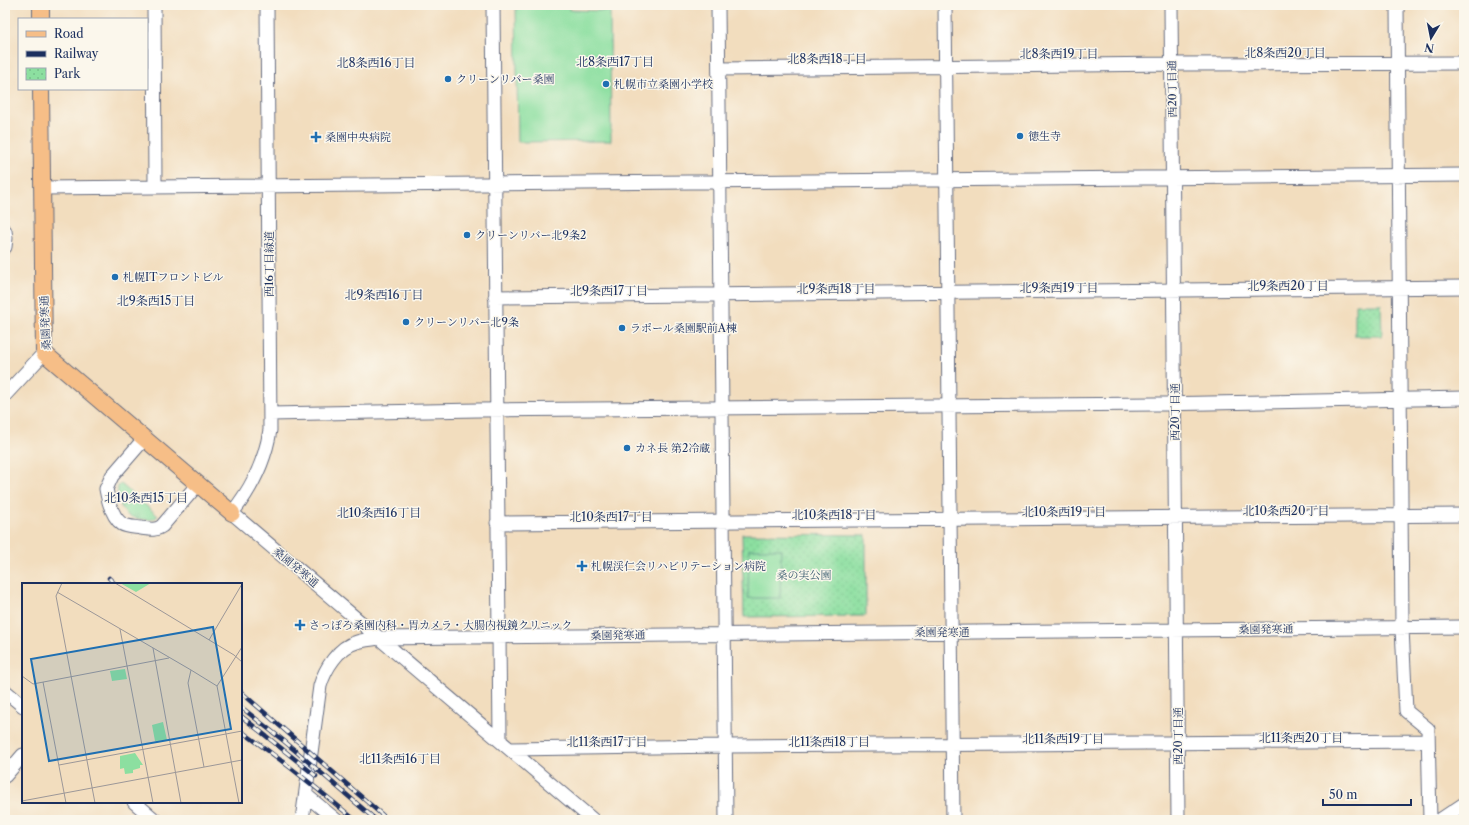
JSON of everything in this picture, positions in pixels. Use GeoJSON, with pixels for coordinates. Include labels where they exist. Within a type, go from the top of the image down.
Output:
{"type":"FeatureCollection","features":[{"type":"Feature","properties":{"kind":"main road"},"geometry":{"type":"LineString","coordinates":[[41,5],[41,18]]}},
{"type":"Feature","properties":{"kind":"main road","name":"桑園発寒通"},"geometry":{"type":"LineString","coordinates":[[41,90],[44,353],[232,513]]}},
{"type":"Feature","properties":{"kind":"street"},"geometry":{"type":"LineString","coordinates":[[154,5],[155,187]]}},
{"type":"Feature","properties":{"kind":"street","name":"西16丁目緑道"},"geometry":{"type":"LineString","coordinates":[[232,513],[250,489],[261,466],[267,447],[270,414],[267,5]]}},
{"type":"Feature","properties":{"kind":"street"},"geometry":{"type":"LineString","coordinates":[[493,5],[500,740]]}},
{"type":"Feature","properties":{"kind":"street"},"geometry":{"type":"LineString","coordinates":[[718,5],[726,820]]}},
{"type":"Feature","properties":{"kind":"street"},"geometry":{"type":"LineString","coordinates":[[945,5],[953,820]]}},
{"type":"Feature","properties":{"kind":"street","name":"西20丁目通"},"geometry":{"type":"LineString","coordinates":[[1171,5],[1178,820]]}},
{"type":"Feature","properties":{"kind":"street"},"geometry":{"type":"LineString","coordinates":[[1397,5],[1402,628],[1406,711],[1428,729],[1430,820]]}},
{"type":"Feature","properties":{"kind":"street"},"geometry":{"type":"LineString","coordinates":[[719,69],[1172,64],[1464,63]]}},
{"type":"Feature","properties":{"kind":"street"},"geometry":{"type":"LineString","coordinates":[[42,188],[1464,175]]}},
{"type":"Feature","properties":{"kind":"street"},"geometry":{"type":"LineString","coordinates":[[5,231],[5,247]]}},
{"type":"Feature","properties":{"kind":"street"},"geometry":{"type":"LineString","coordinates":[[495,297],[1464,287]]}},
{"type":"Feature","properties":{"kind":"street"},"geometry":{"type":"LineString","coordinates":[[5,395],[44,353]]}},
{"type":"Feature","properties":{"kind":"street"},"geometry":{"type":"LineString","coordinates":[[270,414],[496,410],[1174,404],[1464,398]]}},
{"type":"Feature","properties":{"kind":"street"},"geometry":{"type":"LineString","coordinates":[[144,439],[112,476],[106,489],[114,514],[122,524],[152,530],[158,529],[198,484]]}},
{"type":"Feature","properties":{"kind":"street","name":"桑園発寒通"},"geometry":{"type":"LineString","coordinates":[[232,513],[379,638],[1464,627]]}},
{"type":"Feature","properties":{"kind":"street"},"geometry":{"type":"LineString","coordinates":[[497,523],[1464,515]]}},
{"type":"Feature","properties":{"kind":"street"},"geometry":{"type":"LineString","coordinates":[[302,820],[320,686],[323,676],[327,667],[345,648],[355,642],[379,638],[593,820]]}},
{"type":"Feature","properties":{"kind":"street"},"geometry":{"type":"LineString","coordinates":[[5,690],[22,705]]}},
{"type":"Feature","properties":{"kind":"street"},"geometry":{"type":"LineString","coordinates":[[510,749],[1428,741]]}},
{"type":"Feature","properties":{"kind":"street"},"geometry":{"type":"LineString","coordinates":[[5,776],[22,756]]}},
{"type":"Feature","properties":{"kind":"street"},"geometry":{"type":"LineString","coordinates":[[306,795],[336,820]]}},
{"type":"Feature","properties":{"kind":"street"},"geometry":{"type":"LineString","coordinates":[[135,803],[155,820]]}},
{"type":"Feature","properties":{"kind":"street"},"geometry":{"type":"LineString","coordinates":[[1440,820],[1464,804]]}},
{"type":"Feature","properties":{"kind":"green space"},"geometry":{"type":"Polygon","coordinates":[[[516,5],[569,5],[569,10],[610,11],[611,141],[518,142],[516,5]]]}},
{"type":"Feature","properties":{"kind":"green space"},"geometry":{"type":"Polygon","coordinates":[[[1355,304],[1381,304],[1382,336],[1355,336],[1355,304]]]}},
{"type":"Feature","properties":{"kind":"green space"},"geometry":{"type":"Polygon","coordinates":[[[121,484],[158,516],[156,518],[145,520],[132,517],[125,513],[118,497],[118,486],[121,484]]]}},
{"type":"Feature","properties":{"kind":"green space","name":"桑の実公園"},"geometry":{"type":"Polygon","coordinates":[[[742,534],[866,535],[866,616],[744,617],[742,534]]]}},
{"type":"Feature","properties":{"kind":"green space"},"geometry":{"type":"Polygon","coordinates":[[[749,549],[781,549],[780,598],[748,598],[749,549]]]}},
{"type":"Feature","properties":{"kind":"railway"},"geometry":{"type":"LineString","coordinates":[[109,578],[114,583]]}},
{"type":"Feature","properties":{"kind":"railway"},"geometry":{"type":"LineString","coordinates":[[242,693],[388,820]]}},
{"type":"Feature","properties":{"kind":"railway"},"geometry":{"type":"LineString","coordinates":[[242,708],[284,741],[376,820]]}},
{"type":"Feature","properties":{"kind":"railway"},"geometry":{"type":"LineString","coordinates":[[242,717],[316,776]]}},
{"type":"Feature","properties":{"kind":"railway"},"geometry":{"type":"LineString","coordinates":[[242,732],[299,774],[355,820]]}},
{"type":"Feature","properties":{"kind":"place","name":"クリーンリバー桑園"},"geometry":{"type":"Point","coordinates":[448,79]}},
{"type":"Feature","properties":{"kind":"place","name":"札幌市立桑園小学校"},"geometry":{"type":"Point","coordinates":[606,84]}},
{"type":"Feature","properties":{"kind":"place","name":"徳生寺"},"geometry":{"type":"Point","coordinates":[1020,136]}},
{"type":"Feature","properties":{"kind":"place","name":"桑園中央病院"},"geometry":{"type":"Point","coordinates":[316,137]}},
{"type":"Feature","properties":{"kind":"place","name":"クリーンリバー北9条2"},"geometry":{"type":"Point","coordinates":[467,235]}},
{"type":"Feature","properties":{"kind":"place","name":"札幌ITフロントビル"},"geometry":{"type":"Point","coordinates":[115,277]}},
{"type":"Feature","properties":{"kind":"place","name":"クリーンリバー北9条"},"geometry":{"type":"Point","coordinates":[406,322]}},
{"type":"Feature","properties":{"kind":"place","name":"ラポール桑園駅前A棟"},"geometry":{"type":"Point","coordinates":[622,328]}},
{"type":"Feature","properties":{"kind":"place","name":"カネ長 第2冷蔵"},"geometry":{"type":"Point","coordinates":[627,448]}},
{"type":"Feature","properties":{"kind":"place","name":"札幌渓仁会リハビリテーション病院"},"geometry":{"type":"Point","coordinates":[582,566]}},
{"type":"Feature","properties":{"kind":"place","name":"さっぽろ桑園内科・胃カメラ・大腸内視鏡クリニック"},"geometry":{"type":"Point","coordinates":[300,625]}},
{"type":"Feature","properties":{"kind":"district","name":"北8条西20丁目"},"geometry":{"type":"Point","coordinates":[1285,53]}},
{"type":"Feature","properties":{"kind":"district","name":"北8条西19丁目"},"geometry":{"type":"Point","coordinates":[1059,54]}},
{"type":"Feature","properties":{"kind":"district","name":"北8条西18丁目"},"geometry":{"type":"Point","coordinates":[827,59]}},
{"type":"Feature","properties":{"kind":"district","name":"北8条西17丁目"},"geometry":{"type":"Point","coordinates":[615,62]}},
{"type":"Feature","properties":{"kind":"district","name":"北8条西16丁目"},"geometry":{"type":"Point","coordinates":[376,63]}},
{"type":"Feature","properties":{"kind":"district","name":"北9条西20丁目"},"geometry":{"type":"Point","coordinates":[1288,286]}},
{"type":"Feature","properties":{"kind":"district","name":"北9条西19丁目"},"geometry":{"type":"Point","coordinates":[1059,288]}},
{"type":"Feature","properties":{"kind":"district","name":"北9条西18丁目"},"geometry":{"type":"Point","coordinates":[836,289]}},
{"type":"Feature","properties":{"kind":"district","name":"北9条西17丁目"},"geometry":{"type":"Point","coordinates":[609,291]}},
{"type":"Feature","properties":{"kind":"district","name":"北9条西16丁目"},"geometry":{"type":"Point","coordinates":[384,295]}},
{"type":"Feature","properties":{"kind":"district","name":"北9条西15丁目"},"geometry":{"type":"Point","coordinates":[156,301]}},
{"type":"Feature","properties":{"kind":"district","name":"北10条西15丁目"},"geometry":{"type":"Point","coordinates":[146,498]}},
{"type":"Feature","properties":{"kind":"district","name":"北10条西20丁目"},"geometry":{"type":"Point","coordinates":[1286,511]}},
{"type":"Feature","properties":{"kind":"district","name":"北10条西19丁目"},"geometry":{"type":"Point","coordinates":[1064,512]}},
{"type":"Feature","properties":{"kind":"district","name":"北10条西16丁目"},"geometry":{"type":"Point","coordinates":[379,513]}},
{"type":"Feature","properties":{"kind":"district","name":"北10条西18丁目"},"geometry":{"type":"Point","coordinates":[834,515]}},
{"type":"Feature","properties":{"kind":"district","name":"北10条西17丁目"},"geometry":{"type":"Point","coordinates":[611,517]}},
{"type":"Feature","properties":{"kind":"district","name":"北11条西20丁目"},"geometry":{"type":"Point","coordinates":[1301,738]}},
{"type":"Feature","properties":{"kind":"district","name":"北11条西19丁目"},"geometry":{"type":"Point","coordinates":[1063,739]}},
{"type":"Feature","properties":{"kind":"district","name":"北11条西17丁目"},"geometry":{"type":"Point","coordinates":[607,742]}},
{"type":"Feature","properties":{"kind":"district","name":"北11条西18丁目"},"geometry":{"type":"Point","coordinates":[829,742]}},
{"type":"Feature","properties":{"kind":"district","name":"北11条西16丁目"},"geometry":{"type":"Point","coordinates":[400,759]}}]}
